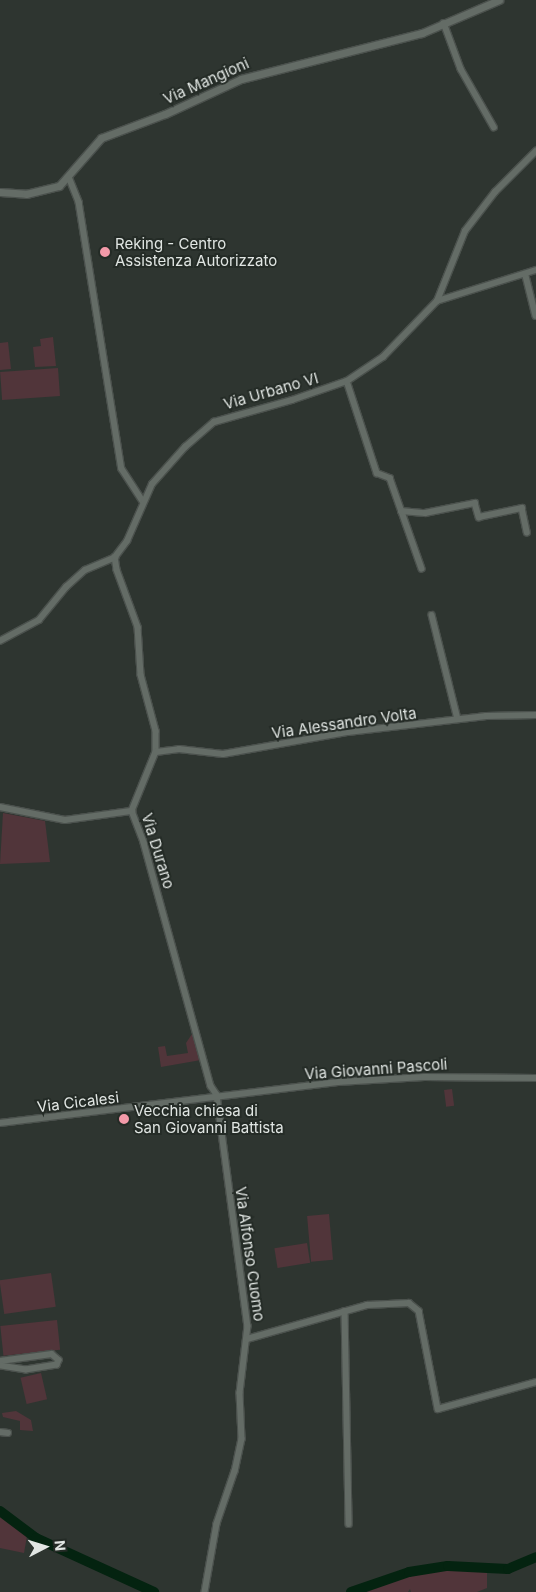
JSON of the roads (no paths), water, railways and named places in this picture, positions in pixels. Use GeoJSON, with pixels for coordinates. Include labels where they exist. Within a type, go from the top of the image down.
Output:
{"type":"FeatureCollection","features":[{"type":"Feature","properties":{"kind":"street","name":"Via Mangioni"},"geometry":{"type":"LineString","coordinates":[[0,192],[43,192],[59,186],[69,177],[88,150],[109,134],[166,114],[229,83],[286,65],[422,33],[498,0]]}},
{"type":"Feature","properties":{"kind":"street"},"geometry":{"type":"LineString","coordinates":[[444,23],[461,69],[494,127]]}},
{"type":"Feature","properties":{"kind":"street","name":"Via Urbano VI"},"geometry":{"type":"LineString","coordinates":[[115,557],[127,541],[143,501],[168,465],[214,422],[292,400],[347,381],[383,358],[437,301],[465,231],[495,192],[536,151]]}},
{"type":"Feature","properties":{"kind":"street"},"geometry":{"type":"LineString","coordinates":[[69,177],[79,202],[122,469],[143,501]]}},
{"type":"Feature","properties":{"kind":"street"},"geometry":{"type":"LineString","coordinates":[[437,301],[526,276],[536,270]]}},
{"type":"Feature","properties":{"kind":"street"},"geometry":{"type":"LineString","coordinates":[[526,276],[536,316]]}},
{"type":"Feature","properties":{"kind":"street"},"geometry":{"type":"LineString","coordinates":[[347,381],[377,472],[390,478],[422,569]]}},
{"type":"Feature","properties":{"kind":"street"},"geometry":{"type":"LineString","coordinates":[[401,511],[425,513],[475,503],[478,517],[522,508],[527,532]]}},
{"type":"Feature","properties":{"kind":"street"},"geometry":{"type":"LineString","coordinates":[[0,641],[40,620],[80,573],[115,557]]}},
{"type":"Feature","properties":{"kind":"street","name":"Via Durano"},"geometry":{"type":"LineString","coordinates":[[115,557],[117,570],[138,627],[141,675],[155,720],[156,752],[132,811],[144,843],[211,1086],[217,1095]]}},
{"type":"Feature","properties":{"kind":"street"},"geometry":{"type":"LineString","coordinates":[[432,615],[458,719]]}},
{"type":"Feature","properties":{"kind":"street","name":"Via Alessandro Volta"},"geometry":{"type":"LineString","coordinates":[[156,752],[179,749],[223,754],[348,732],[458,719],[536,715]]}},
{"type":"Feature","properties":{"kind":"street"},"geometry":{"type":"LineString","coordinates":[[0,807],[65,820],[132,811]]}},
{"type":"Feature","properties":{"kind":"street","name":"Via Giovanni Pascoli"},"geometry":{"type":"LineString","coordinates":[[217,1095],[424,1076],[536,1078]]}},
{"type":"Feature","properties":{"kind":"street","name":"Via Cicalesi"},"geometry":{"type":"LineString","coordinates":[[0,1123],[42,1120],[217,1095]]}},
{"type":"Feature","properties":{"kind":"street","name":"Via Alfonso Cuomo"},"geometry":{"type":"LineString","coordinates":[[205,1592],[217,1524],[235,1471],[242,1439],[241,1385],[247,1339],[247,1311],[217,1095]]}},
{"type":"Feature","properties":{"kind":"street"},"geometry":{"type":"LineString","coordinates":[[247,1339],[344,1311],[367,1306],[409,1303],[419,1311],[438,1409],[536,1382]]}},
{"type":"Feature","properties":{"kind":"street"},"geometry":{"type":"LineString","coordinates":[[344,1311],[349,1524]]}},
{"type":"Feature","properties":{"kind":"street"},"geometry":{"type":"LineString","coordinates":[[0,1362],[52,1354],[58,1356],[59,1360],[57,1365],[26,1370],[0,1366]]}},
{"type":"Feature","properties":{"kind":"street"},"geometry":{"type":"LineString","coordinates":[[0,1432],[8,1433]]}},
{"type":"Feature","properties":{"kind":"waterway"},"geometry":{"type":"LineString","coordinates":[[0,1511],[36,1538],[154,1592]]}},
{"type":"Feature","properties":{"kind":"waterway"},"geometry":{"type":"LineString","coordinates":[[351,1592],[409,1572],[448,1566],[508,1569],[536,1557]]}},
{"type":"Feature","properties":{"kind":"place","name":"Reking - Centro Assistenza Autorizzato"},"geometry":{"type":"Point","coordinates":[105,252]}},
{"type":"Feature","properties":{"kind":"place","name":"Vecchia chiesa di San Giovanni Battista"},"geometry":{"type":"Point","coordinates":[124,1119]}}]}
